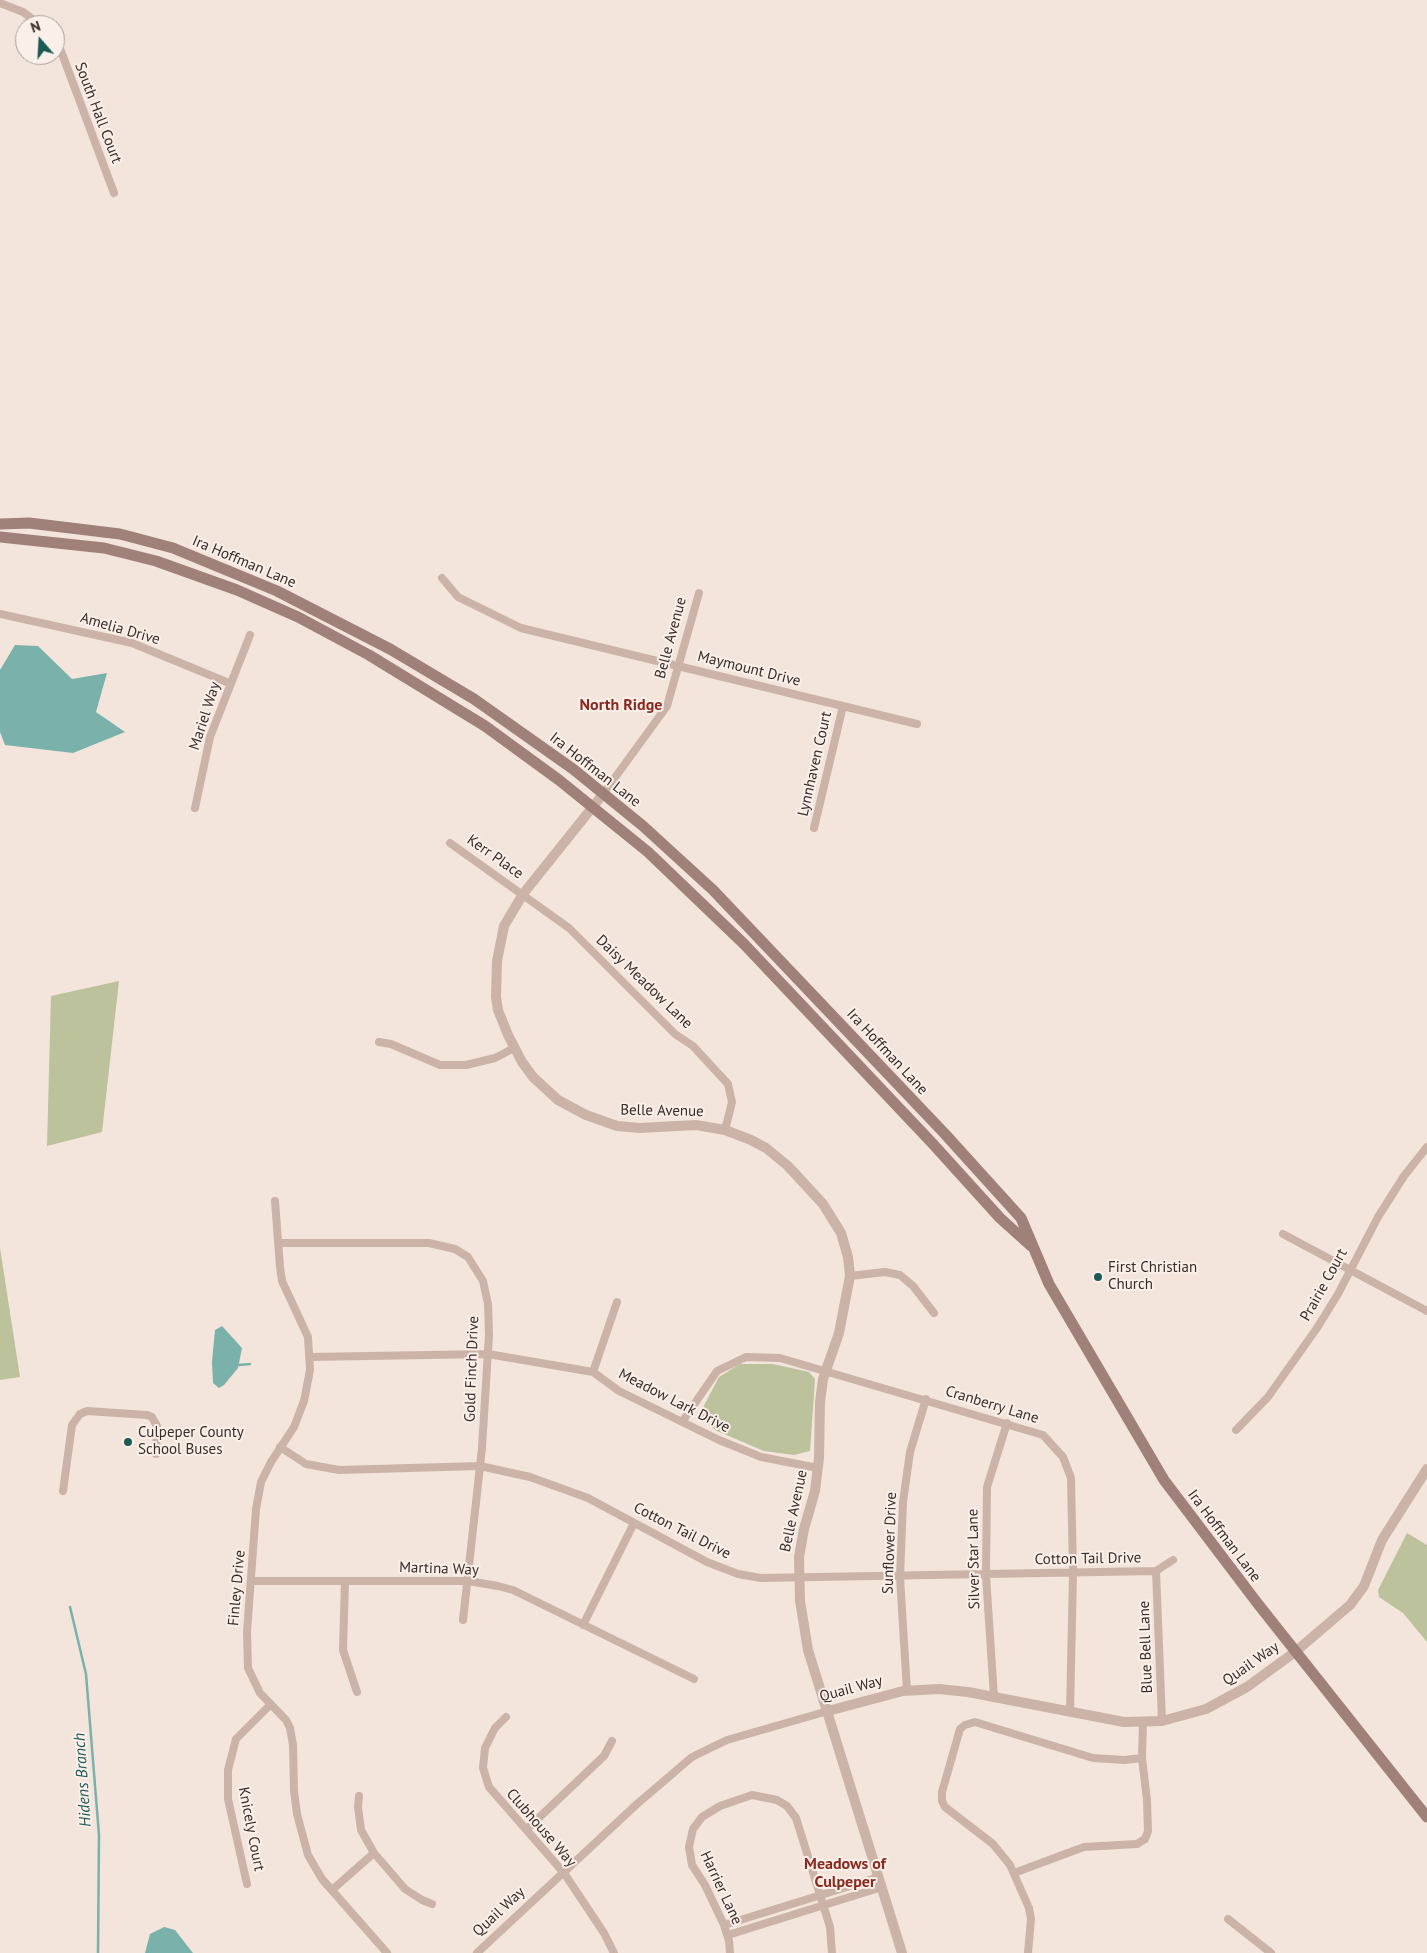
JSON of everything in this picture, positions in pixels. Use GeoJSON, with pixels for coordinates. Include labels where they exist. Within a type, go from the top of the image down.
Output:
{"type":"FeatureCollection","features":[{"type":"Feature","properties":{"kind":"main road","name":"Ira Hoffman Lane"},"geometry":{"type":"LineString","coordinates":[[0,524],[29,524],[120,534],[173,548],[277,591],[390,649],[474,699],[573,769],[713,890],[939,1128],[1021,1218],[1049,1284],[1144,1449],[1185,1510],[1295,1652],[1427,1817]]}},
{"type":"Feature","properties":{"kind":"main road","name":"Ira Hoffman Lane"},"geometry":{"type":"LineString","coordinates":[[0,536],[104,548],[156,561],[237,590],[282,610],[370,655],[485,726],[559,780],[648,852],[744,944],[933,1144],[1000,1218],[1034,1249]]}},
{"type":"Feature","properties":{"kind":"street"},"geometry":{"type":"LineString","coordinates":[[0,3],[27,15]]}},
{"type":"Feature","properties":{"kind":"street","name":"South Hall Court"},"geometry":{"type":"LineString","coordinates":[[65,62],[114,193]]}},
{"type":"Feature","properties":{"kind":"street","name":"Maymount Drive"},"geometry":{"type":"LineString","coordinates":[[442,578],[458,597],[513,625],[918,724]]}},
{"type":"Feature","properties":{"kind":"street","name":"Belle Avenue"},"geometry":{"type":"LineString","coordinates":[[699,593],[679,667],[664,712],[603,794],[523,894],[504,926],[497,961],[496,997],[498,1010],[514,1048],[533,1077],[558,1100],[586,1116],[627,1128],[696,1125],[725,1130],[766,1148],[788,1166],[823,1204],[841,1233],[848,1257],[850,1276],[844,1315],[827,1370],[820,1402],[818,1468],[815,1491],[801,1542],[799,1579],[803,1627],[808,1650],[902,1953]]}},
{"type":"Feature","properties":{"kind":"street","name":"Amelia Drive"},"geometry":{"type":"LineString","coordinates":[[0,614],[132,644],[229,683]]}},
{"type":"Feature","properties":{"kind":"street","name":"Mariel Way"},"geometry":{"type":"LineString","coordinates":[[195,808],[210,737],[229,683],[250,635]]}},
{"type":"Feature","properties":{"kind":"street","name":"Lynnhaven Court"},"geometry":{"type":"LineString","coordinates":[[814,828],[842,706]]}},
{"type":"Feature","properties":{"kind":"street","name":"Kerr Place"},"geometry":{"type":"LineString","coordinates":[[450,843],[523,894]]}},
{"type":"Feature","properties":{"kind":"street","name":"Daisy Meadow Lane"},"geometry":{"type":"LineString","coordinates":[[523,894],[569,928],[675,1034],[694,1046],[728,1084],[732,1102],[725,1130]]}},
{"type":"Feature","properties":{"kind":"street"},"geometry":{"type":"LineString","coordinates":[[379,1042],[391,1044],[440,1065],[466,1066],[495,1058],[514,1048]]}},
{"type":"Feature","properties":{"kind":"street","name":"Prairie Court"},"geometry":{"type":"LineString","coordinates":[[1236,1430],[1268,1398],[1338,1294],[1378,1217],[1404,1176],[1427,1147]]}},
{"type":"Feature","properties":{"kind":"street","name":"Finley Drive"},"geometry":{"type":"LineString","coordinates":[[275,1201],[282,1280],[308,1337],[310,1370],[304,1401],[294,1427],[280,1447],[261,1482],[256,1510],[247,1632],[248,1668],[260,1693],[286,1720],[290,1728],[294,1745],[294,1791],[303,1840],[314,1866],[332,1890],[386,1952]]}},
{"type":"Feature","properties":{"kind":"street"},"geometry":{"type":"LineString","coordinates":[[1283,1234],[1427,1311]]}},
{"type":"Feature","properties":{"kind":"street","name":"Gold Finch Drive"},"geometry":{"type":"LineString","coordinates":[[278,1243],[429,1243],[454,1249],[468,1257],[483,1281],[488,1304],[488,1354],[480,1466],[463,1620]]}},
{"type":"Feature","properties":{"kind":"street"},"geometry":{"type":"LineString","coordinates":[[850,1276],[885,1272],[900,1275],[913,1286],[934,1313]]}},
{"type":"Feature","properties":{"kind":"street"},"geometry":{"type":"LineString","coordinates":[[593,1372],[617,1302]]}},
{"type":"Feature","properties":{"kind":"street","name":"Meadow Lark Drive"},"geometry":{"type":"LineString","coordinates":[[310,1357],[488,1354],[593,1372],[618,1391],[719,1440],[762,1457],[818,1468]]}},
{"type":"Feature","properties":{"kind":"street","name":"Cranberry Lane"},"geometry":{"type":"LineString","coordinates":[[682,1422],[717,1371],[746,1357],[780,1358],[827,1370],[1043,1435],[1062,1457],[1071,1478],[1073,1572],[1070,1712]]}},
{"type":"Feature","properties":{"kind":"street","name":"Sunflower Drive"},"geometry":{"type":"LineString","coordinates":[[907,1691],[900,1577],[903,1502],[910,1452],[926,1399]]}},
{"type":"Feature","properties":{"kind":"street"},"geometry":{"type":"LineString","coordinates":[[63,1491],[72,1425],[80,1414],[87,1411],[147,1415],[152,1417],[157,1426],[156,1454]]}},
{"type":"Feature","properties":{"kind":"street","name":"Silver Star Lane"},"geometry":{"type":"LineString","coordinates":[[994,1697],[986,1574],[987,1487],[1007,1423]]}},
{"type":"Feature","properties":{"kind":"street","name":"Cotton Tail Drive"},"geometry":{"type":"LineString","coordinates":[[280,1447],[306,1464],[339,1470],[480,1466],[530,1477],[580,1495],[707,1562],[738,1574],[761,1578],[799,1579],[1156,1571],[1173,1560]]}},
{"type":"Feature","properties":{"kind":"street","name":"Quail Way"},"geometry":{"type":"LineString","coordinates":[[477,1953],[643,1798],[692,1757],[727,1740],[907,1691],[946,1690],[994,1697],[1124,1722],[1162,1721],[1192,1714],[1229,1698],[1295,1652],[1350,1605],[1364,1586],[1382,1540],[1427,1469]]}},
{"type":"Feature","properties":{"kind":"street"},"geometry":{"type":"LineString","coordinates":[[583,1625],[634,1523]]}},
{"type":"Feature","properties":{"kind":"street","name":"Blue Bell Lane"},"geometry":{"type":"LineString","coordinates":[[1156,1571],[1162,1721]]}},
{"type":"Feature","properties":{"kind":"street","name":"Martina Way"},"geometry":{"type":"LineString","coordinates":[[251,1581],[468,1581],[513,1590],[694,1679]]}},
{"type":"Feature","properties":{"kind":"street"},"geometry":{"type":"LineString","coordinates":[[345,1581],[343,1650],[357,1692]]}},
{"type":"Feature","properties":{"kind":"street","name":"Knicely Court"},"geometry":{"type":"LineString","coordinates":[[247,1884],[228,1799],[228,1770],[236,1739],[271,1704]]}},
{"type":"Feature","properties":{"kind":"street","name":"Clubhouse Way"},"geometry":{"type":"LineString","coordinates":[[506,1717],[495,1728],[485,1748],[483,1758],[485,1778],[494,1795],[527,1829],[564,1873],[604,1933],[614,1953]]}},
{"type":"Feature","properties":{"kind":"street"},"geometry":{"type":"LineString","coordinates":[[1014,1873],[1084,1847],[1137,1844],[1145,1839],[1148,1831],[1147,1800],[1142,1758],[1143,1722]]}},
{"type":"Feature","properties":{"kind":"street"},"geometry":{"type":"LineString","coordinates":[[1028,1953],[1029,1908],[1014,1873],[993,1844],[945,1807],[942,1802],[942,1792],[958,1733],[964,1725],[979,1723],[1093,1758],[1124,1760],[1142,1758]]}},
{"type":"Feature","properties":{"kind":"street"},"geometry":{"type":"LineString","coordinates":[[527,1829],[604,1756],[612,1741]]}},
{"type":"Feature","properties":{"kind":"street","name":"Harrier Lane"},"geometry":{"type":"LineString","coordinates":[[730,1953],[728,1935],[705,1885],[692,1865],[689,1847],[693,1829],[700,1820],[720,1806],[752,1795],[770,1797],[787,1806],[793,1813],[806,1845],[824,1905],[830,1927],[832,1953]]}},
{"type":"Feature","properties":{"kind":"street"},"geometry":{"type":"LineString","coordinates":[[359,1796],[358,1807],[361,1830],[374,1853],[405,1889],[432,1904]]}},
{"type":"Feature","properties":{"kind":"street"},"geometry":{"type":"LineString","coordinates":[[332,1890],[374,1853]]}},
{"type":"Feature","properties":{"kind":"street"},"geometry":{"type":"LineString","coordinates":[[724,1925],[879,1877]]}},
{"type":"Feature","properties":{"kind":"street"},"geometry":{"type":"LineString","coordinates":[[728,1935],[882,1887]]}},
{"type":"Feature","properties":{"kind":"street"},"geometry":{"type":"LineString","coordinates":[[1228,1919],[1271,1953]]}},
{"type":"Feature","properties":{"kind":"green space"},"geometry":{"type":"Polygon","coordinates":[[[119,981],[102,1132],[47,1146],[51,996],[119,981]]]}},
{"type":"Feature","properties":{"kind":"green space"},"geometry":{"type":"Polygon","coordinates":[[[0,1248],[20,1377],[0,1380],[0,1248]]]}},
{"type":"Feature","properties":{"kind":"green space"},"geometry":{"type":"Polygon","coordinates":[[[740,1364],[773,1364],[809,1372],[815,1379],[810,1451],[794,1455],[764,1451],[717,1431],[698,1417],[719,1377],[740,1364]]]}},
{"type":"Feature","properties":{"kind":"green space"},"geometry":{"type":"Polygon","coordinates":[[[1407,1533],[1427,1545],[1427,1642],[1403,1613],[1379,1597],[1378,1590],[1407,1533]]]}},
{"type":"Feature","properties":{"kind":"water"},"geometry":{"type":"Polygon","coordinates":[[[15,645],[38,646],[72,679],[107,673],[96,712],[125,732],[73,753],[5,745],[0,732],[0,670],[15,645]]]}},
{"type":"Feature","properties":{"kind":"water"},"geometry":{"type":"Polygon","coordinates":[[[222,1326],[242,1348],[238,1368],[224,1385],[219,1388],[213,1383],[212,1362],[215,1330],[222,1326]]]}},
{"type":"Feature","properties":{"kind":"water"},"geometry":{"type":"Polygon","coordinates":[[[164,1927],[175,1930],[193,1953],[145,1953],[150,1934],[164,1927]]]}},
{"type":"Feature","properties":{"kind":"waterway"},"geometry":{"type":"LineString","coordinates":[[239,1365],[250,1364]]}},
{"type":"Feature","properties":{"kind":"waterway","name":"Hidens Branch"},"geometry":{"type":"LineString","coordinates":[[70,1607],[86,1674],[99,1835],[98,1953]]}},
{"type":"Feature","properties":{"kind":"place","name":"First Christian Church"},"geometry":{"type":"Point","coordinates":[1098,1277]}},
{"type":"Feature","properties":{"kind":"place","name":"Culpeper County School Buses"},"geometry":{"type":"Point","coordinates":[128,1442]}},
{"type":"Feature","properties":{"kind":"district","name":"North Ridge"},"geometry":{"type":"Point","coordinates":[621,705]}},
{"type":"Feature","properties":{"kind":"district","name":"Meadows of Culpeper"},"geometry":{"type":"Point","coordinates":[845,1873]}}]}
